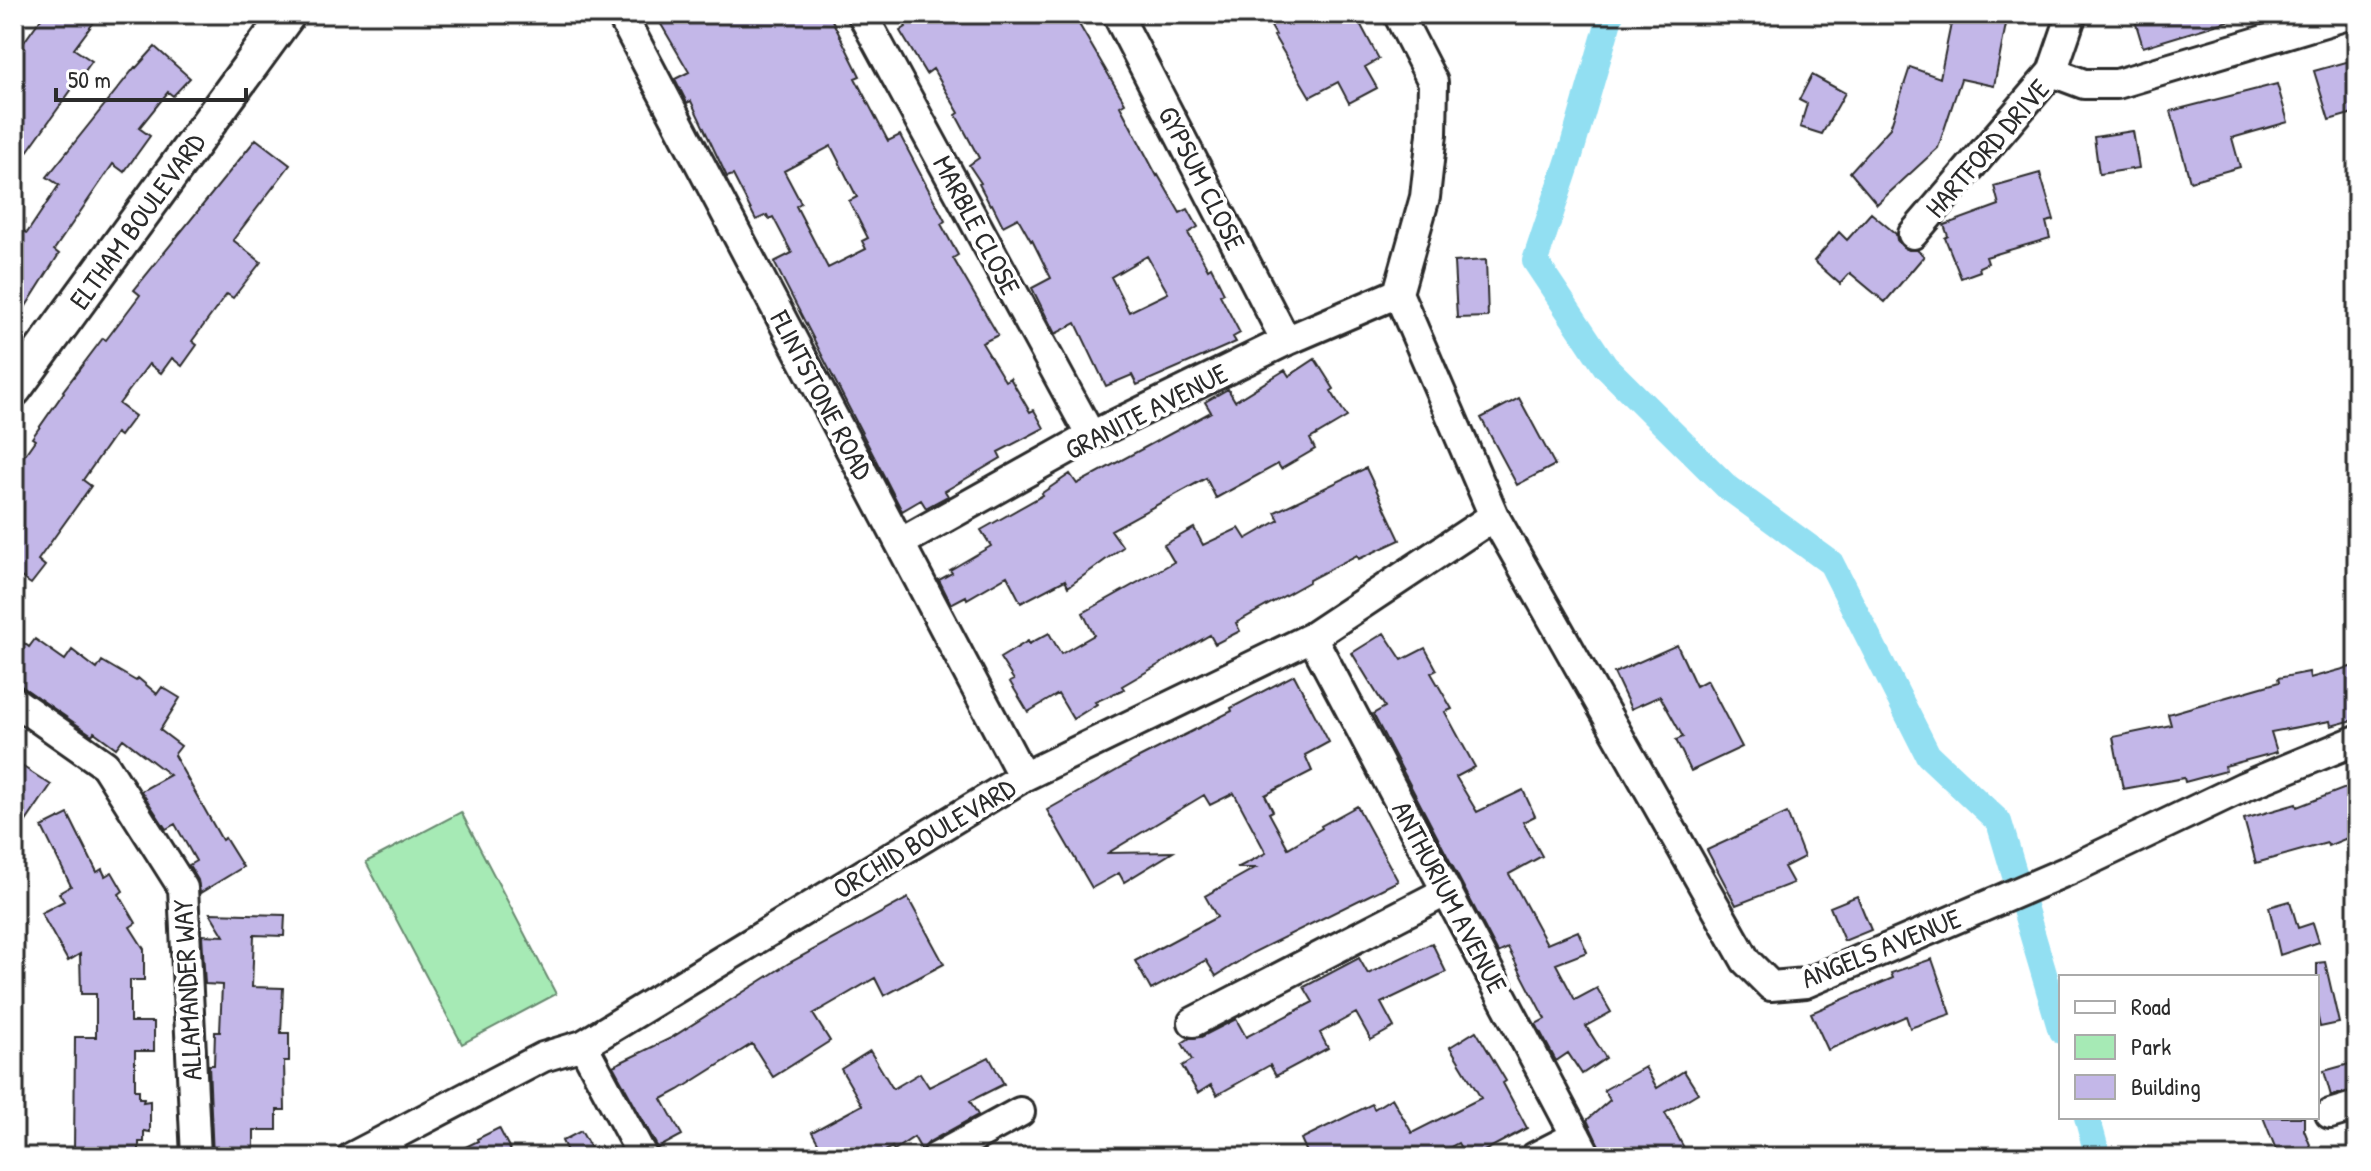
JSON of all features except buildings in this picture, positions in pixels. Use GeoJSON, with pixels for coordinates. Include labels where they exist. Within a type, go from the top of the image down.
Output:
{"type":"FeatureCollection","features":[{"type":"Feature","properties":{"kind":"street","name":"ELTHAM BOULEVARD"},"geometry":{"type":"LineString","coordinates":[[14,389],[288,14]]}},
{"type":"Feature","properties":{"kind":"street","name":"FLINTSTONE ROAD"},"geometry":{"type":"LineString","coordinates":[[621,14],[1023,777]]}},
{"type":"Feature","properties":{"kind":"street","name":"MARBLE CLOSE"},"geometry":{"type":"LineString","coordinates":[[862,14],[1091,436]]}},
{"type":"Feature","properties":{"kind":"street","name":"GYPSUM CLOSE"},"geometry":{"type":"LineString","coordinates":[[1117,14],[1286,341]]}},
{"type":"Feature","properties":{"kind":"street"},"geometry":{"type":"LineString","coordinates":[[1398,14],[1433,82],[1432,134],[1425,197],[1398,293],[1494,516]]}},
{"type":"Feature","properties":{"kind":"street","name":"HARTFORD DRIVE"},"geometry":{"type":"LineString","coordinates":[[1913,234],[2052,72],[2072,14]]}},
{"type":"Feature","properties":{"kind":"street"},"geometry":{"type":"LineString","coordinates":[[2052,72],[2084,84],[2117,84],[2351,14]]}},
{"type":"Feature","properties":{"kind":"street","name":"GRANITE AVENUE"},"geometry":{"type":"LineString","coordinates":[[900,543],[1091,436],[1286,341],[1398,293]]}},
{"type":"Feature","properties":{"kind":"street","name":"ORCHID BOULEVARD"},"geometry":{"type":"LineString","coordinates":[[352,1157],[543,1057],[583,1045],[1023,777],[1312,637],[1494,516]]}},
{"type":"Feature","properties":{"kind":"street","name":"ANGELS AVENUE"},"geometry":{"type":"LineString","coordinates":[[1494,516],[1746,961],[1771,986],[1806,983],[2067,871],[2243,787],[2357,740]]}},
{"type":"Feature","properties":{"kind":"street","name":"ANTHURIUM AVENUE"},"geometry":{"type":"LineString","coordinates":[[1312,637],[1582,1146]]}},
{"type":"Feature","properties":{"kind":"street","name":"ALLAMANDER WAY"},"geometry":{"type":"LineString","coordinates":[[14,701],[105,765],[183,888],[196,1157]]}},
{"type":"Feature","properties":{"kind":"street"},"geometry":{"type":"LineString","coordinates":[[1193,1022],[1447,891]]}},
{"type":"Feature","properties":{"kind":"street"},"geometry":{"type":"LineString","coordinates":[[583,1045],[643,1157]]}},
{"type":"Feature","properties":{"kind":"street"},"geometry":{"type":"LineString","coordinates":[[2330,1114],[2357,1106]]}},
{"type":"Feature","properties":{"kind":"street"},"geometry":{"type":"LineString","coordinates":[[937,1157],[1020,1112]]}},
{"type":"Feature","properties":{"kind":"street"},"geometry":{"type":"LineString","coordinates":[[1535,1157],[1582,1146]]}},
{"type":"Feature","properties":{"kind":"green space"},"geometry":{"type":"Polygon","coordinates":[[[461,812],[556,994],[462,1044],[366,862],[461,812]]]}},
{"type":"Feature","properties":{"kind":"waterway"},"geometry":{"type":"LineString","coordinates":[[1611,14],[1569,159],[1535,261],[1605,366],[1726,486],[1831,563],[1928,755],[1999,822],[2059,1024]]}},
{"type":"Feature","properties":{"kind":"waterway"},"geometry":{"type":"LineString","coordinates":[[2088,1119],[2098,1157]]}}]}
